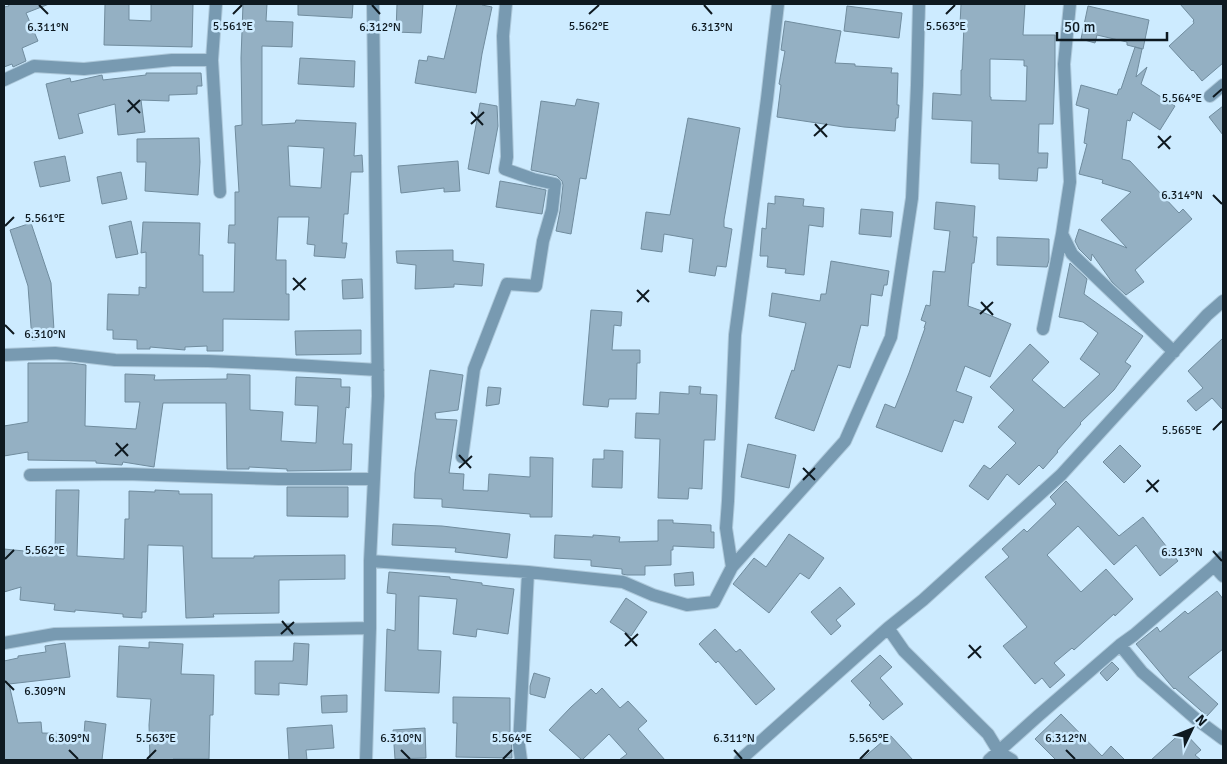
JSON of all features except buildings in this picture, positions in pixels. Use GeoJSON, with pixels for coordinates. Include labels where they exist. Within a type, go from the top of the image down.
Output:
{"type":"FeatureCollection","features":[{"type":"Feature","properties":{"kind":"street"},"geometry":{"type":"LineString","coordinates":[[216,4],[212,60],[220,192]]}},
{"type":"Feature","properties":{"kind":"street"},"geometry":{"type":"LineString","coordinates":[[366,760],[370,561],[378,396],[373,4]]}},
{"type":"Feature","properties":{"kind":"street"},"geometry":{"type":"LineString","coordinates":[[462,457],[474,369],[507,284],[536,286],[543,241],[552,210],[555,184],[533,179],[505,169],[507,157],[503,36],[506,4]]}},
{"type":"Feature","properties":{"kind":"street"},"geometry":{"type":"LineString","coordinates":[[732,567],[726,528],[736,335],[778,4]]}},
{"type":"Feature","properties":{"kind":"street"},"geometry":{"type":"LineString","coordinates":[[370,561],[528,572],[623,582],[653,595],[687,604],[714,602],[732,567],[845,441],[891,337],[912,198],[919,4]]}},
{"type":"Feature","properties":{"kind":"street"},"geometry":{"type":"LineString","coordinates":[[1043,329],[1062,234],[1070,182],[1064,64],[1070,4]]}},
{"type":"Feature","properties":{"kind":"street"},"geometry":{"type":"LineString","coordinates":[[4,80],[34,66],[84,69],[172,60],[212,60]]}},
{"type":"Feature","properties":{"kind":"street"},"geometry":{"type":"LineString","coordinates":[[1210,96],[1223,85]]}},
{"type":"Feature","properties":{"kind":"street"},"geometry":{"type":"LineString","coordinates":[[1062,234],[1072,254],[1174,352]]}},
{"type":"Feature","properties":{"kind":"street"},"geometry":{"type":"LineString","coordinates":[[740,760],[1061,475],[1223,301]]}},
{"type":"Feature","properties":{"kind":"street"},"geometry":{"type":"LineString","coordinates":[[4,355],[55,353],[115,360],[208,361],[378,370]]}},
{"type":"Feature","properties":{"kind":"street"},"geometry":{"type":"LineString","coordinates":[[30,476],[126,474],[279,479],[374,479]]}},
{"type":"Feature","properties":{"kind":"street"},"geometry":{"type":"LineString","coordinates":[[994,756],[1219,561],[1223,576]]}},
{"type":"Feature","properties":{"kind":"street"},"geometry":{"type":"LineString","coordinates":[[521,760],[520,737],[528,572]]}},
{"type":"Feature","properties":{"kind":"street"},"geometry":{"type":"LineString","coordinates":[[4,643],[55,634],[370,628]]}},
{"type":"Feature","properties":{"kind":"street"},"geometry":{"type":"LineString","coordinates":[[888,628],[904,651],[988,734],[994,756]]}},
{"type":"Feature","properties":{"kind":"street"},"geometry":{"type":"LineString","coordinates":[[1120,645],[1142,672],[1196,719],[1223,739]]}},
{"type":"Feature","properties":{"kind":"street"},"geometry":{"type":"LineString","coordinates":[[994,756],[1012,760]]}}]}
